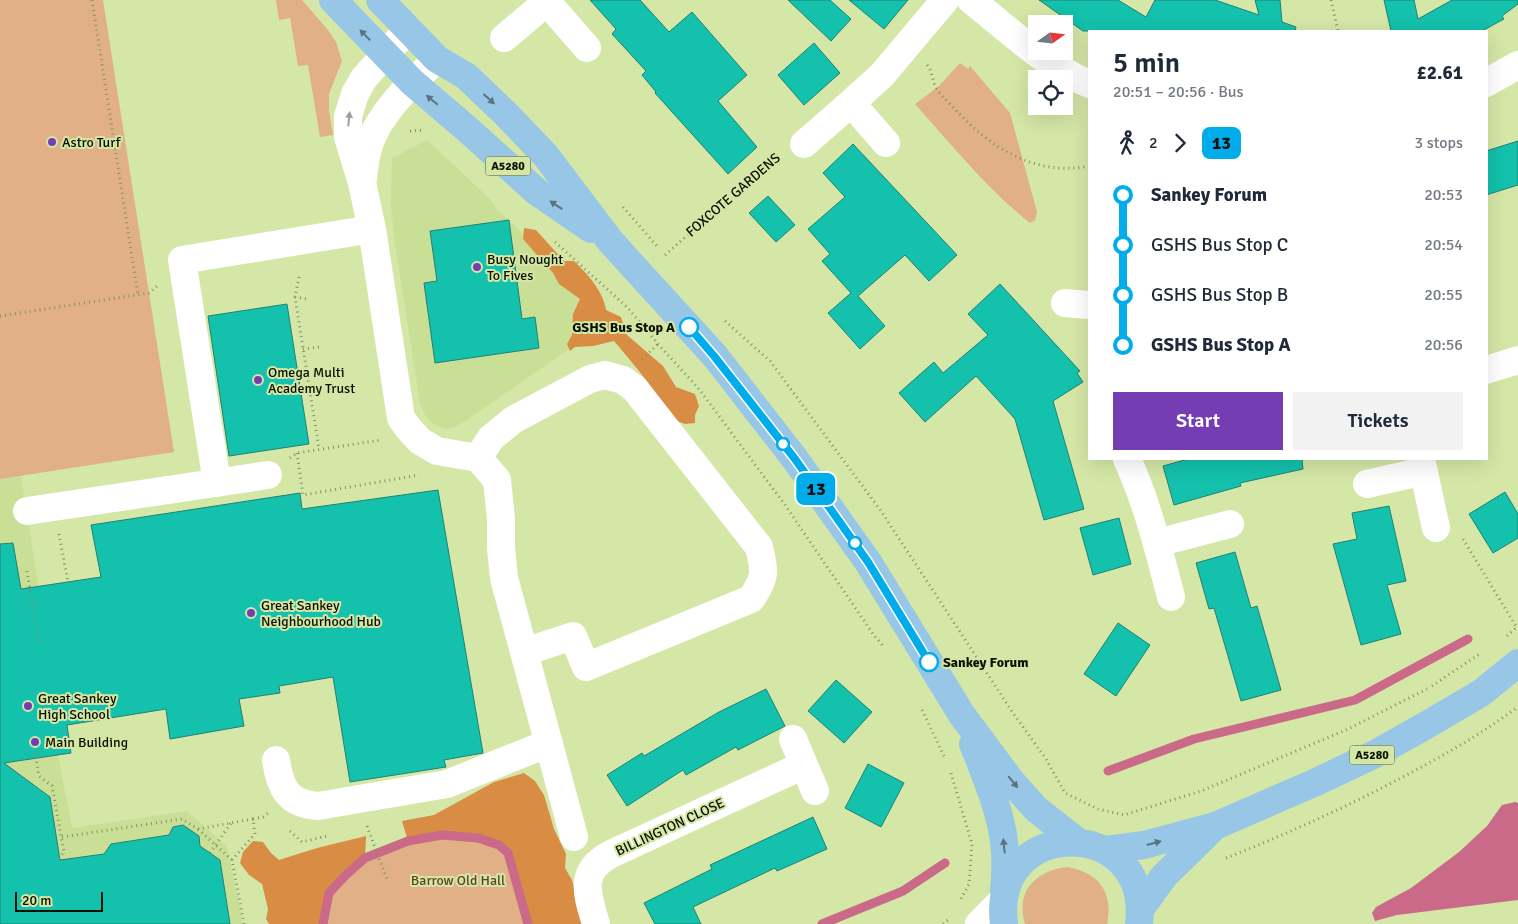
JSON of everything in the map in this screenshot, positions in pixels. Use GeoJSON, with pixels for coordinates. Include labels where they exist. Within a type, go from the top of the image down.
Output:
{"type":"FeatureCollection","features":[{"type":"Feature","properties":{"kind":"main road","name":"A5280"},"geometry":{"type":"LineString","coordinates":[[334,0],[412,82],[537,192],[611,242]]}},
{"type":"Feature","properties":{"kind":"main road","name":"A5280"},"geometry":{"type":"LineString","coordinates":[[380,0],[437,59],[466,76],[539,149],[611,242],[714,356],[795,459],[868,562],[962,715],[1011,780],[1036,809],[1078,842]]}},
{"type":"Feature","properties":{"kind":"main road","name":"A5280"},"geometry":{"type":"LineString","coordinates":[[1106,850],[1144,845],[1215,826],[1314,783],[1375,754],[1430,724],[1481,692],[1518,663]]}},
{"type":"Feature","properties":{"kind":"main road","name":"A5280"},"geometry":{"type":"LineString","coordinates":[[962,715],[1002,828],[1005,849],[1004,906]]}},
{"type":"Feature","properties":{"kind":"main road","name":"A5280"},"geometry":{"type":"LineString","coordinates":[[1140,916],[1164,876],[1215,826]]}},
{"type":"Feature","properties":{"kind":"main road","name":"A5280"},"geometry":{"type":"LineString","coordinates":[[1004,906],[1011,876],[1023,861],[1039,849],[1058,843],[1078,842],[1092,844],[1106,850],[1124,865],[1136,885],[1140,916]]}},
{"type":"Feature","properties":{"kind":"street"},"geometry":{"type":"LineString","coordinates":[[804,144],[882,75],[944,0]]}},
{"type":"Feature","properties":{"kind":"street"},"geometry":{"type":"LineString","coordinates":[[972,0],[1037,53],[1074,78],[1088,84]]}},
{"type":"Feature","properties":{"kind":"street"},"geometry":{"type":"LineString","coordinates":[[504,38],[548,1],[587,48]]}},
{"type":"Feature","properties":{"kind":"street"},"geometry":{"type":"LineString","coordinates":[[408,29],[364,78],[355,94],[348,116],[348,137],[362,183],[372,229],[401,418],[420,441],[437,451],[469,457],[496,480],[501,519],[504,578],[574,837]]}},
{"type":"Feature","properties":{"kind":"street"},"geometry":{"type":"LineString","coordinates":[[362,183],[367,151],[374,133],[412,82],[437,59]]}},
{"type":"Feature","properties":{"kind":"street"},"geometry":{"type":"LineString","coordinates":[[1488,82],[1518,65]]}},
{"type":"Feature","properties":{"kind":"street"},"geometry":{"type":"LineString","coordinates":[[850,103],[886,143]]}},
{"type":"Feature","properties":{"kind":"street"},"geometry":{"type":"LineString","coordinates":[[217,483],[182,260],[372,229]]}},
{"type":"Feature","properties":{"kind":"street"},"geometry":{"type":"LineString","coordinates":[[1488,369],[1518,360]]}},
{"type":"Feature","properties":{"kind":"street"},"geometry":{"type":"LineString","coordinates":[[469,457],[513,420],[590,379],[605,375],[623,380],[635,389],[759,547],[764,568],[760,586],[752,599],[586,667],[573,636],[524,652]]}},
{"type":"Feature","properties":{"kind":"street"},"geometry":{"type":"LineString","coordinates":[[1127,460],[1134,474],[1157,544],[1171,597]]}},
{"type":"Feature","properties":{"kind":"street"},"geometry":{"type":"LineString","coordinates":[[1367,484],[1422,465],[1436,528]]}},
{"type":"Feature","properties":{"kind":"street"},"geometry":{"type":"LineString","coordinates":[[27,511],[268,475]]}},
{"type":"Feature","properties":{"kind":"street"},"geometry":{"type":"LineString","coordinates":[[1157,544],[1230,524]]}},
{"type":"Feature","properties":{"kind":"street"},"geometry":{"type":"LineString","coordinates":[[793,739],[815,791]]}},
{"type":"Feature","properties":{"kind":"street"},"geometry":{"type":"LineString","coordinates":[[276,760],[278,778],[290,796],[298,802],[318,806],[447,784],[549,743]]}},
{"type":"Feature","properties":{"kind":"street","name":"BILLINGTON CLOSE"},"geometry":{"type":"LineString","coordinates":[[596,924],[588,897],[587,882],[590,872],[599,861],[804,765]]}},
{"type":"Feature","properties":{"kind":"street"},"geometry":{"type":"LineString","coordinates":[[979,924],[1004,906]]}},
{"type":"Feature","properties":{"kind":"path"},"geometry":{"type":"LineString","coordinates":[[92,0],[138,294]]}},
{"type":"Feature","properties":{"kind":"path"},"geometry":{"type":"LineString","coordinates":[[1331,0],[1338,30]]}},
{"type":"Feature","properties":{"kind":"path"},"geometry":{"type":"LineString","coordinates":[[925,62],[931,69],[936,88],[962,117],[1001,149],[1014,157],[1035,164],[1064,169],[1088,166]]}},
{"type":"Feature","properties":{"kind":"path","name":"FOXCOTE GARDENS"},"geometry":{"type":"LineString","coordinates":[[665,255],[783,151],[804,144]]}},
{"type":"Feature","properties":{"kind":"path"},"geometry":{"type":"LineString","coordinates":[[0,316],[149,293],[164,279],[184,276]]}},
{"type":"Feature","properties":{"kind":"path"},"geometry":{"type":"LineString","coordinates":[[299,276],[295,297],[319,449]]}},
{"type":"Feature","properties":{"kind":"path"},"geometry":{"type":"LineString","coordinates":[[295,297],[308,299]]}},
{"type":"Feature","properties":{"kind":"path"},"geometry":{"type":"LineString","coordinates":[[303,349],[319,347]]}},
{"type":"Feature","properties":{"kind":"path"},"geometry":{"type":"LineString","coordinates":[[268,475],[297,453],[387,439]]}},
{"type":"Feature","properties":{"kind":"path"},"geometry":{"type":"LineString","coordinates":[[297,453],[303,495],[425,474]]}},
{"type":"Feature","properties":{"kind":"path"},"geometry":{"type":"LineString","coordinates":[[54,507],[68,582]]}},
{"type":"Feature","properties":{"kind":"path"},"geometry":{"type":"LineString","coordinates":[[1462,539],[1517,627],[1501,639]]}},
{"type":"Feature","properties":{"kind":"path"},"geometry":{"type":"LineString","coordinates":[[27,571],[39,642]]}},
{"type":"Feature","properties":{"kind":"path"},"geometry":{"type":"LineString","coordinates":[[1065,793],[1098,809],[1124,815],[1201,791],[1346,730],[1429,688],[1485,650]]}},
{"type":"Feature","properties":{"kind":"path"},"geometry":{"type":"LineString","coordinates":[[1222,860],[1282,836],[1386,787],[1459,746],[1518,707]]}},
{"type":"Feature","properties":{"kind":"path"},"geometry":{"type":"LineString","coordinates":[[35,752],[39,776],[52,786],[64,852],[58,859]]}},
{"type":"Feature","properties":{"kind":"path"},"geometry":{"type":"LineString","coordinates":[[198,829],[263,817],[270,811]]}},
{"type":"Feature","properties":{"kind":"path"},"geometry":{"type":"LineString","coordinates":[[62,837],[182,818],[198,829],[232,860],[244,924]]}},
{"type":"Feature","properties":{"kind":"path"},"geometry":{"type":"LineString","coordinates":[[232,860],[255,834],[253,819]]}},
{"type":"Feature","properties":{"kind":"path"},"geometry":{"type":"LineString","coordinates":[[210,853],[231,823]]}},
{"type":"Feature","properties":{"kind":"path"},"geometry":{"type":"LineString","coordinates":[[373,842],[388,882]]}},
{"type":"Feature","properties":{"kind":"path"},"geometry":{"type":"LineString","coordinates":[[943,924],[951,917]]}},
{"type":"Feature","properties":{"kind":"shaded area","name":"Busy Nought To Fives"},"geometry":{"type":"Polygon","coordinates":[[[427,140],[491,200],[497,210],[585,297],[575,345],[464,422],[445,429],[435,425],[426,417],[420,404],[394,237],[391,205],[392,158],[427,140]]]}},
{"type":"Feature","properties":{"kind":"shaded area"},"geometry":{"type":"Polygon","coordinates":[[[524,228],[536,230],[564,261],[574,261],[598,289],[606,310],[621,317],[627,335],[663,366],[676,387],[695,394],[699,406],[695,415],[695,423],[685,424],[672,419],[652,388],[614,341],[593,346],[575,347],[570,351],[567,344],[572,335],[573,314],[580,299],[559,284],[553,273],[523,239],[524,228]]]}},
{"type":"Feature","properties":{"kind":"shaded area","name":"Great Sankey High School"},"geometry":{"type":"Polygon","coordinates":[[[21,475],[60,724],[68,733],[71,753],[58,755],[72,828],[187,811],[227,846],[243,924],[0,924],[0,479],[21,475]]]}},
{"type":"Feature","properties":{"kind":"shaded area"},"geometry":{"type":"Polygon","coordinates":[[[524,773],[535,781],[544,795],[554,829],[566,854],[565,868],[572,880],[583,924],[528,924],[508,854],[499,845],[478,838],[442,835],[408,841],[402,821],[434,815],[494,782],[524,773]]]}},
{"type":"Feature","properties":{"kind":"shaded area"},"geometry":{"type":"Polygon","coordinates":[[[1518,803],[1518,900],[1397,915],[1375,921],[1372,913],[1376,907],[1411,888],[1459,852],[1487,826],[1502,805],[1518,803]]]}},
{"type":"Feature","properties":{"kind":"shaded area"},"geometry":{"type":"Polygon","coordinates":[[[366,836],[365,858],[329,893],[323,924],[269,924],[266,919],[268,909],[262,884],[249,875],[240,863],[243,852],[253,841],[263,842],[279,860],[366,836]]]}},
{"type":"Feature","properties":{"kind":"green space"},"geometry":{"type":"Polygon","coordinates":[[[0,0],[103,0],[174,452],[0,479],[0,0]]]}},
{"type":"Feature","properties":{"kind":"green space"},"geometry":{"type":"Polygon","coordinates":[[[276,0],[302,0],[336,42],[342,61],[329,94],[329,111],[333,135],[320,137],[308,65],[298,66],[290,18],[279,20],[276,0]]]}},
{"type":"Feature","properties":{"kind":"green space"},"geometry":{"type":"Polygon","coordinates":[[[960,63],[968,69],[970,66],[1010,113],[1037,212],[1035,220],[1030,223],[984,181],[915,104],[939,86],[960,63]]]}},
{"type":"Feature","properties":{"kind":"green space","name":"Barrow Old Hall"},"geometry":{"type":"Polygon","coordinates":[[[442,835],[478,838],[499,845],[508,853],[528,924],[323,924],[329,893],[365,858],[408,841],[442,835]]]}},
{"type":"Feature","properties":{"kind":"green space"},"geometry":{"type":"Polygon","coordinates":[[[1067,867],[1087,874],[1101,885],[1106,893],[1108,902],[1107,924],[1025,924],[1023,902],[1031,885],[1037,878],[1046,873],[1067,867]]]}},
{"type":"Feature","properties":{"kind":"building"},"geometry":{"type":"Polygon","coordinates":[[[590,0],[640,0],[669,32],[692,12],[747,75],[718,101],[757,147],[728,174],[655,93],[642,75],[646,71],[612,34],[616,29],[590,0]]]}},
{"type":"Feature","properties":{"kind":"building"},"geometry":{"type":"Polygon","coordinates":[[[788,0],[830,0],[851,19],[831,41],[788,0]]]}},
{"type":"Feature","properties":{"kind":"building"},"geometry":{"type":"Polygon","coordinates":[[[849,0],[908,0],[884,29],[849,0]]]}},
{"type":"Feature","properties":{"kind":"building"},"geometry":{"type":"Polygon","coordinates":[[[1039,0],[1118,0],[1146,17],[1155,0],[1215,0],[1259,15],[1255,0],[1280,0],[1282,22],[1296,27],[1295,30],[1083,31],[1073,24],[1073,15],[1060,15],[1039,0]]]}},
{"type":"Feature","properties":{"kind":"building"},"geometry":{"type":"Polygon","coordinates":[[[1384,0],[1414,0],[1418,19],[1452,0],[1518,0],[1518,4],[1502,16],[1504,19],[1484,30],[1391,30],[1384,0]]]}},
{"type":"Feature","properties":{"kind":"building"},"geometry":{"type":"Polygon","coordinates":[[[814,43],[840,73],[804,105],[778,75],[814,43]]]}},
{"type":"Feature","properties":{"kind":"building"},"geometry":{"type":"Polygon","coordinates":[[[1518,141],[1518,185],[1488,194],[1488,150],[1518,141]]]}},
{"type":"Feature","properties":{"kind":"building"},"geometry":{"type":"Polygon","coordinates":[[[853,144],[957,255],[929,281],[905,255],[858,296],[885,326],[860,349],[828,313],[851,293],[822,261],[830,254],[808,229],[845,197],[823,173],[853,144]]]}},
{"type":"Feature","properties":{"kind":"building"},"geometry":{"type":"Polygon","coordinates":[[[768,196],[795,225],[776,242],[749,213],[768,196]]]}},
{"type":"Feature","properties":{"kind":"building"},"geometry":{"type":"Polygon","coordinates":[[[509,220],[522,319],[535,317],[539,348],[435,363],[424,283],[437,281],[430,231],[509,220]]]}},
{"type":"Feature","properties":{"kind":"building"},"geometry":{"type":"Polygon","coordinates":[[[1000,284],[1080,371],[1077,373],[1083,382],[1053,401],[1084,509],[1044,520],[1015,419],[976,376],[925,422],[899,393],[934,362],[943,373],[988,335],[968,314],[1000,284]]]}},
{"type":"Feature","properties":{"kind":"building","name":"Omega Multi Academy Trust"},"geometry":{"type":"Polygon","coordinates":[[[287,304],[309,444],[229,456],[208,316],[287,304]]]}},
{"type":"Feature","properties":{"kind":"building"},"geometry":{"type":"Polygon","coordinates":[[[1184,460],[1302,460],[1303,469],[1240,483],[1241,486],[1174,505],[1163,466],[1184,460]]]}},
{"type":"Feature","properties":{"kind":"building","name":"Great Sankey Neighbourhood Hub"},"geometry":{"type":"Polygon","coordinates":[[[438,490],[483,753],[444,760],[446,767],[350,782],[333,677],[279,686],[280,693],[239,699],[244,726],[170,739],[166,709],[67,725],[71,753],[4,763],[50,797],[60,860],[104,854],[111,844],[169,835],[173,827],[183,825],[199,836],[200,846],[220,860],[230,924],[0,924],[0,544],[13,543],[21,589],[101,577],[91,525],[300,493],[302,509],[438,490]]]}},
{"type":"Feature","properties":{"kind":"building"},"geometry":{"type":"Polygon","coordinates":[[[1505,492],[1518,514],[1518,538],[1493,553],[1469,514],[1505,492]]]}},
{"type":"Feature","properties":{"kind":"building"},"geometry":{"type":"Polygon","coordinates":[[[1389,506],[1406,581],[1387,585],[1401,634],[1361,645],[1333,544],[1357,539],[1352,513],[1389,506]]]}},
{"type":"Feature","properties":{"kind":"building"},"geometry":{"type":"Polygon","coordinates":[[[1119,518],[1131,564],[1093,575],[1080,528],[1119,518]]]}},
{"type":"Feature","properties":{"kind":"building"},"geometry":{"type":"Polygon","coordinates":[[[1235,552],[1251,608],[1257,606],[1281,690],[1241,701],[1214,608],[1209,609],[1196,563],[1235,552]]]}},
{"type":"Feature","properties":{"kind":"building"},"geometry":{"type":"Polygon","coordinates":[[[1118,623],[1150,645],[1116,696],[1084,674],[1118,623]]]}},
{"type":"Feature","properties":{"kind":"building"},"geometry":{"type":"Polygon","coordinates":[[[836,680],[872,712],[844,743],[808,711],[836,680]]]}},
{"type":"Feature","properties":{"kind":"building"},"geometry":{"type":"Polygon","coordinates":[[[766,689],[785,726],[738,750],[736,747],[686,775],[683,770],[627,806],[607,775],[642,753],[644,756],[719,712],[766,689]]]}},
{"type":"Feature","properties":{"kind":"building"},"geometry":{"type":"Polygon","coordinates":[[[868,764],[904,783],[881,827],[845,808],[868,764]]]}},
{"type":"Feature","properties":{"kind":"building"},"geometry":{"type":"Polygon","coordinates":[[[813,817],[827,849],[777,871],[775,868],[693,907],[701,924],[655,924],[644,903],[712,869],[710,865],[813,817]]]}},
{"type":"Feature","properties":{"kind":"waterway"},"geometry":{"type":"LineString","coordinates":[[1108,771],[1194,739],[1355,700],[1468,639]]}},
{"type":"Feature","properties":{"kind":"waterway"},"geometry":{"type":"LineString","coordinates":[[323,924],[329,893],[365,858],[408,841],[442,835],[478,838],[499,845],[508,853],[528,924]]}},
{"type":"Feature","properties":{"kind":"waterway"},"geometry":{"type":"LineString","coordinates":[[822,924],[903,891],[945,863]]}},
{"type":"Feature","properties":{"kind":"bus line","name":"13"},"geometry":{"type":"LineString","coordinates":[[689,327],[795,459],[868,562],[929,662]]}},
{"type":"Feature","properties":{"kind":"place","name":"Astro Turf"},"geometry":{"type":"Point","coordinates":[52,142]}},
{"type":"Feature","properties":{"kind":"place","name":"Busy Nought To Fives"},"geometry":{"type":"Point","coordinates":[477,267]}},
{"type":"Feature","properties":{"kind":"place","name":"GSHS Bus Stop A"},"geometry":{"type":"Point","coordinates":[689,327]}},
{"type":"Feature","properties":{"kind":"place","name":"Omega Multi Academy Trust"},"geometry":{"type":"Point","coordinates":[258,380]}},
{"type":"Feature","properties":{"kind":"place","name":"Great Sankey Neighbourhood Hub"},"geometry":{"type":"Point","coordinates":[251,613]}},
{"type":"Feature","properties":{"kind":"place","name":"Sankey Forum"},"geometry":{"type":"Point","coordinates":[929,662]}},
{"type":"Feature","properties":{"kind":"place","name":"Great Sankey High School"},"geometry":{"type":"Point","coordinates":[28,706]}},
{"type":"Feature","properties":{"kind":"place","name":"Main Building"},"geometry":{"type":"Point","coordinates":[35,742]}}]}
